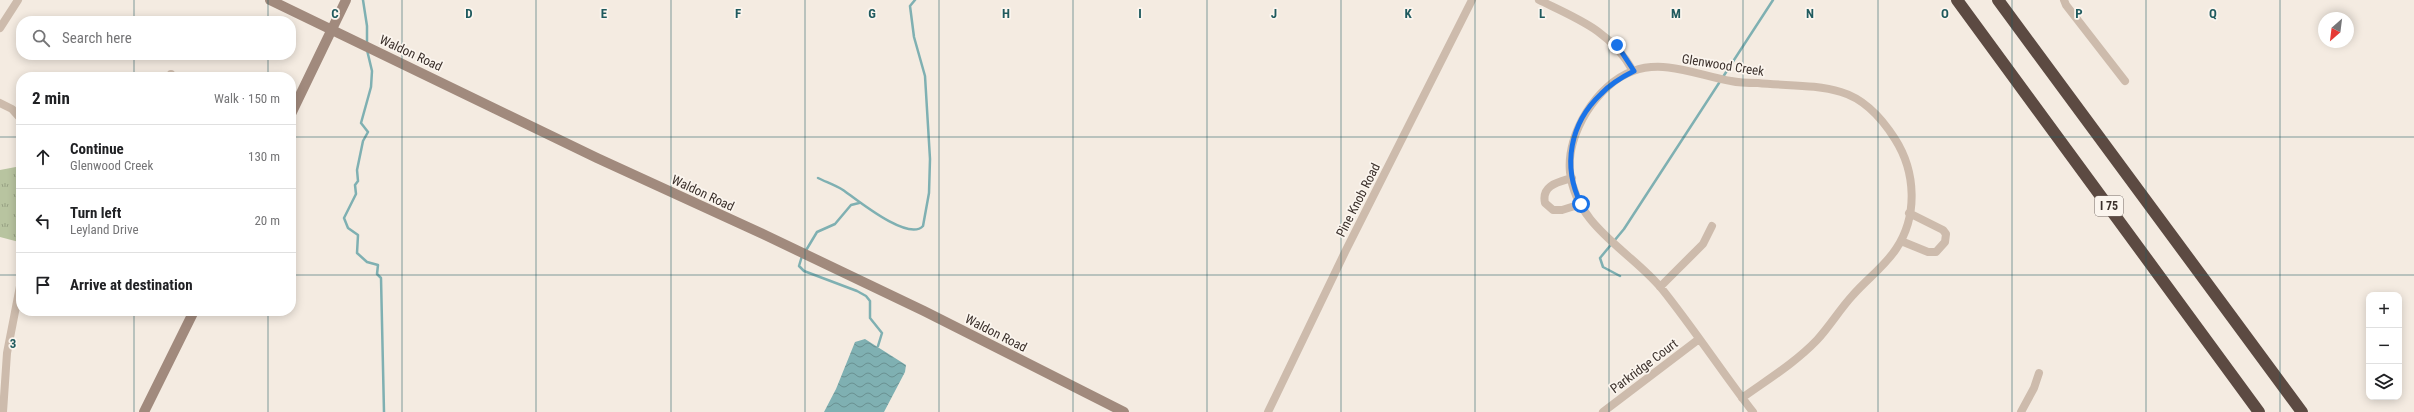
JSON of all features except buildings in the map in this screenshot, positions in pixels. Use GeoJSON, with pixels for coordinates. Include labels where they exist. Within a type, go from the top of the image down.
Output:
{"type":"FeatureCollection","features":[{"type":"Feature","properties":{"kind":"highway","name":"I 75"},"geometry":{"type":"LineString","coordinates":[[1957,0],[2259,412]]}},
{"type":"Feature","properties":{"kind":"highway","name":"I 75"},"geometry":{"type":"LineString","coordinates":[[1998,0],[2302,412]]}},
{"type":"Feature","properties":{"kind":"street"},"geometry":{"type":"LineString","coordinates":[[0,28],[18,0]]}},
{"type":"Feature","properties":{"kind":"street","name":"Waldon Road"},"geometry":{"type":"LineString","coordinates":[[270,0],[473,96],[597,158],[765,234],[918,308],[1124,412]]}},
{"type":"Feature","properties":{"kind":"street"},"geometry":{"type":"LineString","coordinates":[[296,104],[346,0]]}},
{"type":"Feature","properties":{"kind":"street","name":"Pine Knob Road"},"geometry":{"type":"LineString","coordinates":[[1268,412],[1346,250],[1472,0]]}},
{"type":"Feature","properties":{"kind":"street"},"geometry":{"type":"LineString","coordinates":[[1539,0],[1600,31],[1617,45],[1634,71]]}},
{"type":"Feature","properties":{"kind":"street"},"geometry":{"type":"LineString","coordinates":[[2064,0],[2066,5],[2125,81]]}},
{"type":"Feature","properties":{"kind":"street","name":"Glenwood Creek"},"geometry":{"type":"LineString","coordinates":[[1742,398],[1783,369],[1818,339],[1853,295],[1896,250],[1912,200],[1911,177],[1902,150],[1885,122],[1866,105],[1843,92],[1814,87],[1731,81],[1696,71],[1659,68],[1634,71],[1601,93],[1587,110],[1576,130],[1570,172],[1581,204],[1592,223],[1660,287],[1742,398],[1753,412]]}},
{"type":"Feature","properties":{"kind":"street"},"geometry":{"type":"LineString","coordinates":[[0,103],[12,109],[16,113]]}},
{"type":"Feature","properties":{"kind":"street"},"geometry":{"type":"LineString","coordinates":[[1572,178],[1553,184],[1548,188],[1545,203],[1553,210],[1562,210],[1581,204]]}},
{"type":"Feature","properties":{"kind":"street"},"geometry":{"type":"LineString","coordinates":[[1900,241],[1928,252],[1936,252],[1945,242],[1946,234],[1943,230],[1909,213]]}},
{"type":"Feature","properties":{"kind":"street"},"geometry":{"type":"LineString","coordinates":[[1660,287],[1703,244],[1712,226]]}},
{"type":"Feature","properties":{"kind":"street"},"geometry":{"type":"LineString","coordinates":[[3,412],[7,353],[16,307]]}},
{"type":"Feature","properties":{"kind":"street"},"geometry":{"type":"LineString","coordinates":[[144,412],[192,316]]}},
{"type":"Feature","properties":{"kind":"street","name":"Parkridge Court"},"geometry":{"type":"LineString","coordinates":[[1603,412],[1699,339]]}},
{"type":"Feature","properties":{"kind":"street"},"geometry":{"type":"LineString","coordinates":[[2022,412],[2034,388],[2039,373]]}},
{"type":"Feature","properties":{"kind":"green space"},"geometry":{"type":"Polygon","coordinates":[[[16,167],[16,241],[0,237],[0,170],[16,167]]]}},
{"type":"Feature","properties":{"kind":"water"},"geometry":{"type":"Polygon","coordinates":[[[865,339],[906,365],[905,372],[884,412],[824,412],[836,389],[855,342],[865,339]]]}},
{"type":"Feature","properties":{"kind":"waterway"},"geometry":{"type":"LineString","coordinates":[[363,0],[367,26],[367,43]]}},
{"type":"Feature","properties":{"kind":"waterway"},"geometry":{"type":"LineString","coordinates":[[818,178],[843,190],[870,210],[895,224],[906,228],[916,229],[923,226],[929,193],[930,159],[925,76],[914,37],[910,6],[915,0]]}},
{"type":"Feature","properties":{"kind":"waterway"},"geometry":{"type":"LineString","coordinates":[[1620,276],[1603,267],[1600,258],[1624,229],[1773,0]]}},
{"type":"Feature","properties":{"kind":"waterway"},"geometry":{"type":"LineString","coordinates":[[367,50],[372,71],[371,87],[361,123],[368,132],[363,141],[357,170],[358,181],[355,185],[356,194],[344,218],[348,228],[358,235],[357,253],[367,262],[378,265],[377,274],[381,278],[384,412]]}},
{"type":"Feature","properties":{"kind":"waterway"},"geometry":{"type":"LineString","coordinates":[[805,252],[817,232],[835,224],[851,205],[859,203]]}},
{"type":"Feature","properties":{"kind":"waterway"},"geometry":{"type":"LineString","coordinates":[[802,256],[799,266],[804,271],[857,291],[866,296],[870,301],[870,318],[882,333],[878,346]]}},
{"type":"Feature","properties":{"kind":"route"},"geometry":{"type":"LineString","coordinates":[[1581,204],[1570,172],[1576,130],[1587,110],[1601,93],[1621,78],[1634,71],[1617,45]]}}]}
